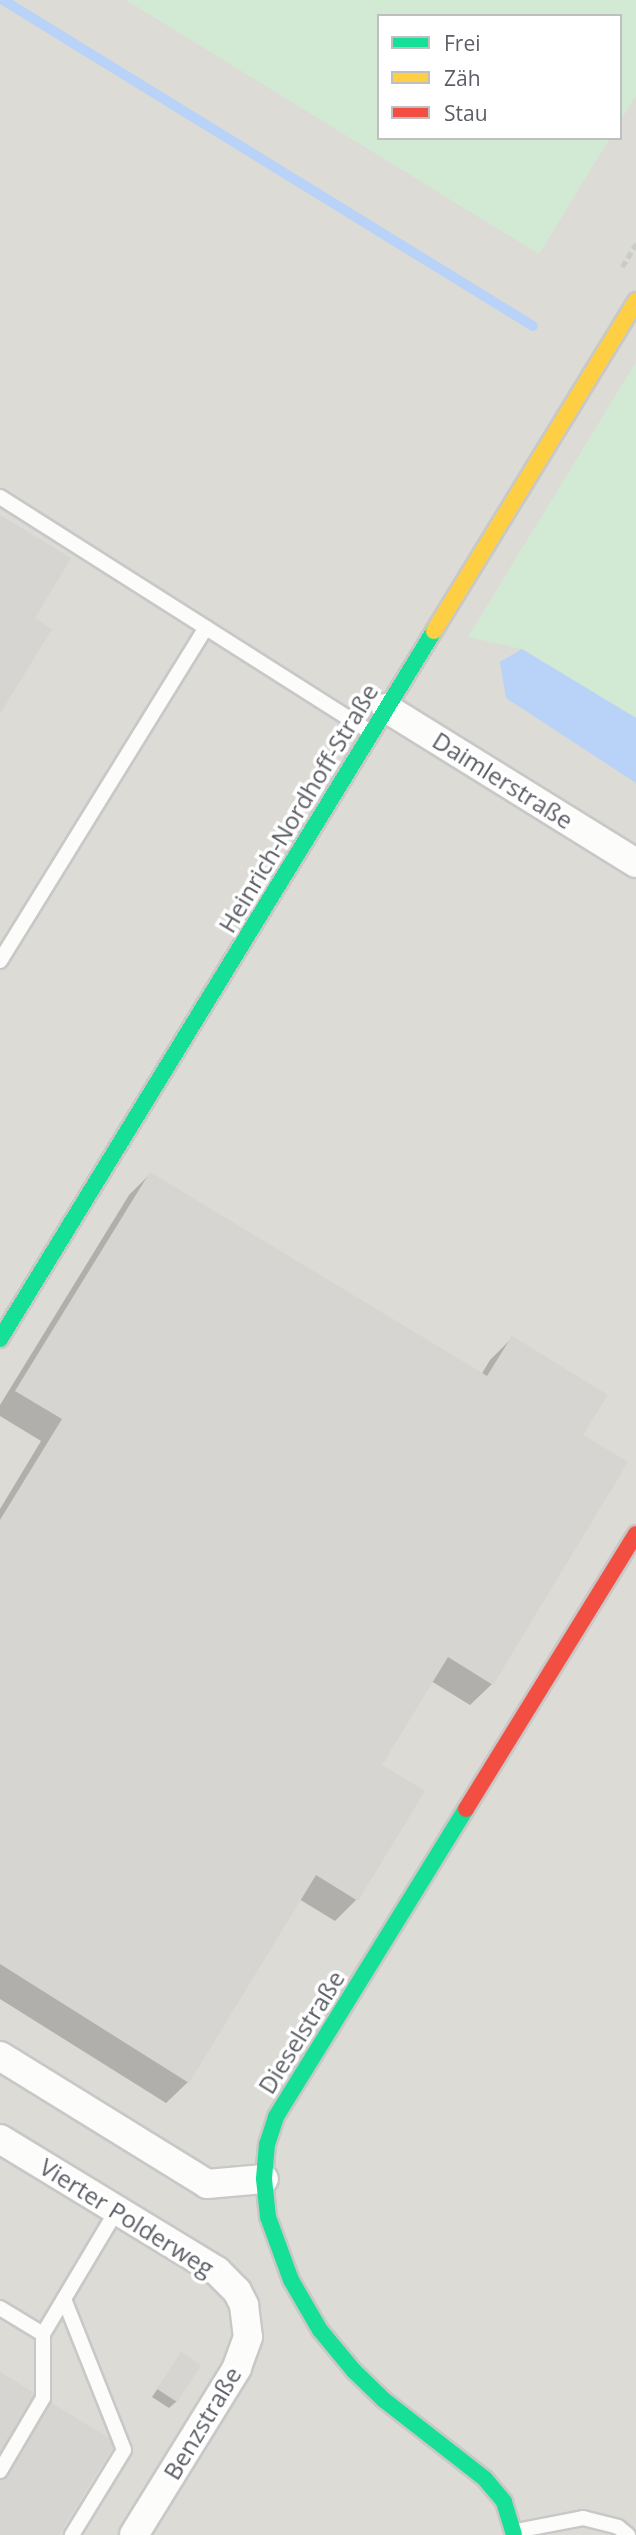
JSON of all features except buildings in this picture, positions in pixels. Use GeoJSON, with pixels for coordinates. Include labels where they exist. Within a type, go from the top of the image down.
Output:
{"type":"FeatureCollection","features":[{"type":"Feature","properties":{"kind":"street","name":"Heinrich-Nordhoff-Straße"},"geometry":{"type":"LineString","coordinates":[[0,1339],[636,301]]}},
{"type":"Feature","properties":{"kind":"street","name":"Daimlerstraße"},"geometry":{"type":"LineString","coordinates":[[386,708],[631,857]]}},
{"type":"Feature","properties":{"kind":"street","name":"Dieselstraße"},"geometry":{"type":"LineString","coordinates":[[514,2533],[504,2502],[485,2479],[384,2400],[354,2371],[320,2330],[291,2280],[268,2217],[264,2179],[267,2144],[276,2117],[636,1534]]}},
{"type":"Feature","properties":{"kind":"street"},"geometry":{"type":"LineString","coordinates":[[0,2056],[207,2184],[264,2179]]}},
{"type":"Feature","properties":{"kind":"street","name":"Vierter Polderweg"},"geometry":{"type":"LineString","coordinates":[[0,2139],[217,2271],[237,2291],[244,2305]]}},
{"type":"Feature","properties":{"kind":"street","name":"Benzstraße"},"geometry":{"type":"LineString","coordinates":[[134,2535],[237,2368],[248,2337],[244,2305]]}},
{"type":"Feature","properties":{"kind":"lane"},"geometry":{"type":"LineString","coordinates":[[0,496],[371,732]]}},
{"type":"Feature","properties":{"kind":"lane"},"geometry":{"type":"LineString","coordinates":[[0,961],[206,627]]}},
{"type":"Feature","properties":{"kind":"lane"},"geometry":{"type":"LineString","coordinates":[[0,2471],[43,2398],[43,2333],[117,2210]]}},
{"type":"Feature","properties":{"kind":"lane"},"geometry":{"type":"LineString","coordinates":[[64,2299],[124,2450],[72,2535]]}},
{"type":"Feature","properties":{"kind":"lane"},"geometry":{"type":"LineString","coordinates":[[0,2308],[43,2333]]}},
{"type":"Feature","properties":{"kind":"lane"},"geometry":{"type":"LineString","coordinates":[[514,2533],[583,2518],[618,2527],[628,2535]]}},
{"type":"Feature","properties":{"kind":"shaded area"},"geometry":{"type":"Polygon","coordinates":[[[0,0],[636,0],[636,2535],[0,2535],[0,0]]]}},
{"type":"Feature","properties":{"kind":"green space"},"geometry":{"type":"Polygon","coordinates":[[[126,0],[636,0],[636,96],[622,118],[622,14],[377,14],[377,140],[609,140],[539,254],[126,0]]]}},
{"type":"Feature","properties":{"kind":"green space"},"geometry":{"type":"Polygon","coordinates":[[[636,362],[636,718],[522,649],[468,637],[636,362]]]}},
{"type":"Feature","properties":{"kind":"water"},"geometry":{"type":"Polygon","coordinates":[[[522,649],[636,718],[636,783],[506,698],[500,662],[522,649]]]}},
{"type":"Feature","properties":{"kind":"waterway"},"geometry":{"type":"LineString","coordinates":[[3,0],[533,326]]}},
{"type":"Feature","properties":{"kind":"traffic: fast"},"geometry":{"type":"LineString","coordinates":[[0,1339],[434,631]]}},
{"type":"Feature","properties":{"kind":"traffic: fast"},"geometry":{"type":"LineString","coordinates":[[466,1809],[276,2117],[267,2144],[264,2179],[268,2217],[291,2280],[320,2330],[354,2371],[384,2400],[485,2479],[504,2502],[514,2535]]}},
{"type":"Feature","properties":{"kind":"traffic: slow"},"geometry":{"type":"LineString","coordinates":[[434,631],[636,301]]}},
{"type":"Feature","properties":{"kind":"traffic: jam"},"geometry":{"type":"LineString","coordinates":[[466,1809],[636,1534]]}}]}
